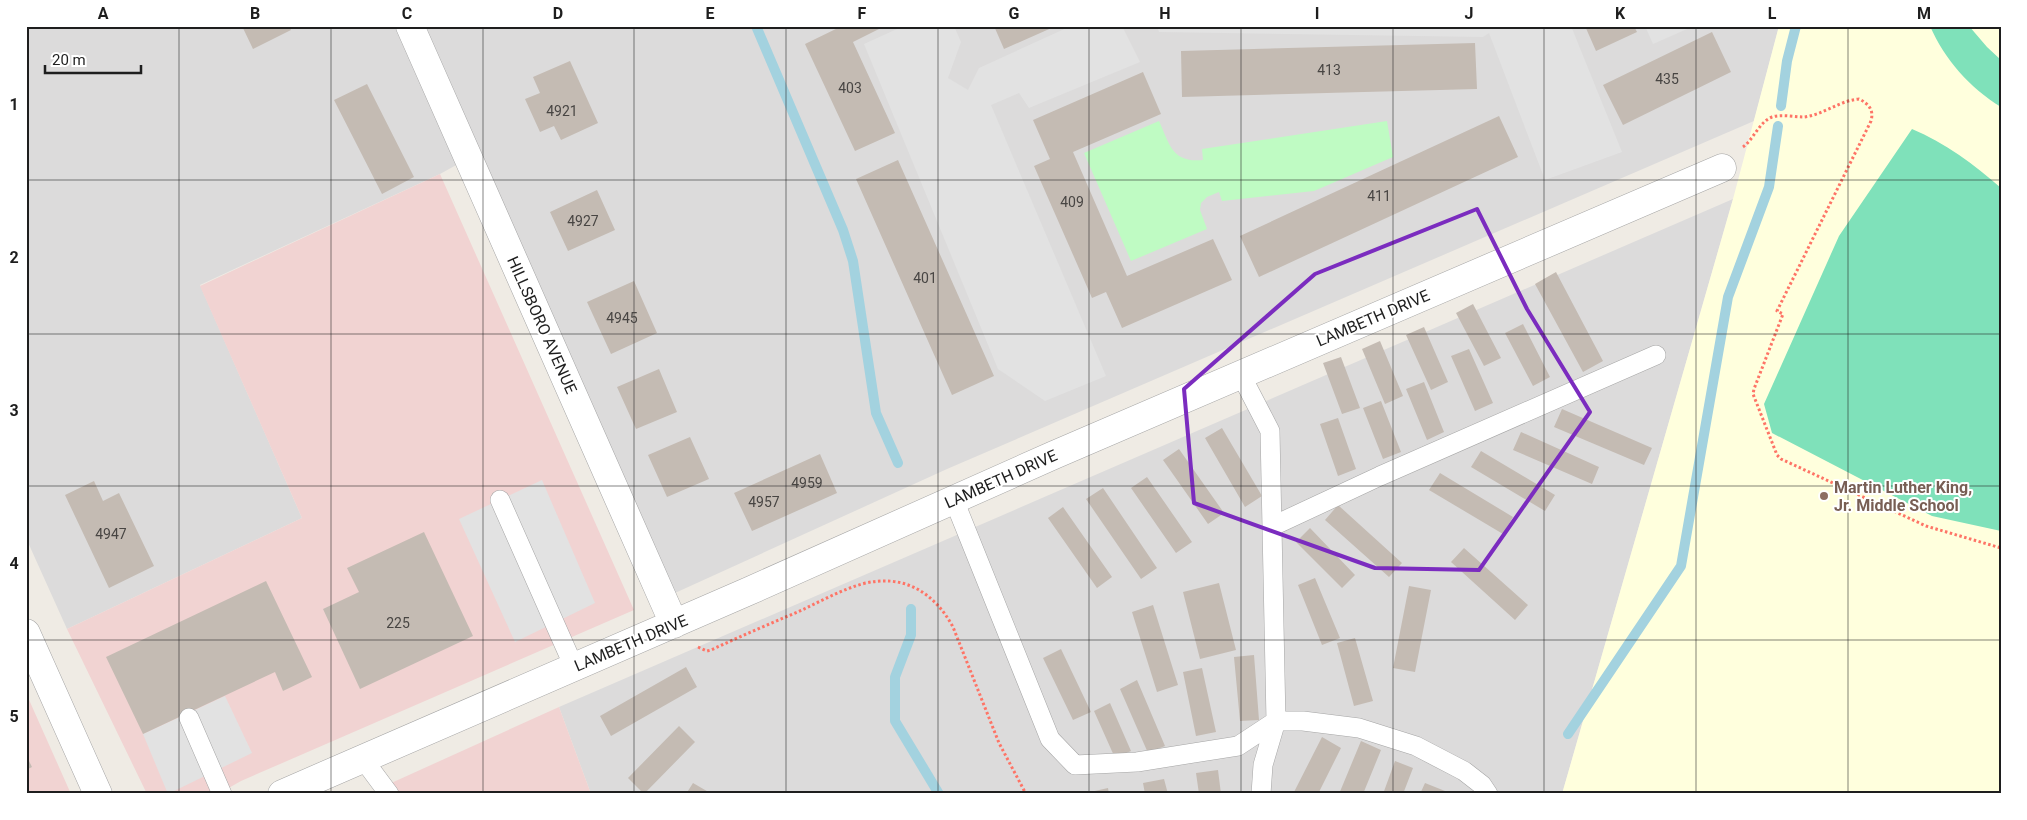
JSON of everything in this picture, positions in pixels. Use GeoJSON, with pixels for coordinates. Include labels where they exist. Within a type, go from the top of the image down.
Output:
{"type":"FeatureCollection","features":[{"type":"Feature","properties":{"kind":"street","name":"HILLSBORO AVENUE"},"geometry":{"type":"LineString","coordinates":[[410,26],[674,624]]}},
{"type":"Feature","properties":{"kind":"street","name":"LAMBETH DRIVE"},"geometry":{"type":"LineString","coordinates":[[282,794],[1241,375],[1722,168]]}},
{"type":"Feature","properties":{"kind":"street"},"geometry":{"type":"LineString","coordinates":[[26,633],[98,794]]}},
{"type":"Feature","properties":{"kind":"lane"},"geometry":{"type":"LineString","coordinates":[[1273,526],[1380,476],[1656,355]]}},
{"type":"Feature","properties":{"kind":"lane"},"geometry":{"type":"LineString","coordinates":[[1241,375],[1270,432],[1276,721],[1263,765],[1261,794]]}},
{"type":"Feature","properties":{"kind":"lane"},"geometry":{"type":"LineString","coordinates":[[500,500],[574,667]]}},
{"type":"Feature","properties":{"kind":"lane"},"geometry":{"type":"LineString","coordinates":[[949,503],[1050,739],[1075,765],[1136,762],[1238,746],[1276,721],[1303,721],[1359,728],[1416,746],[1464,771],[1482,785],[1488,794]]}},
{"type":"Feature","properties":{"kind":"lane"},"geometry":{"type":"LineString","coordinates":[[189,718],[222,794]]}},
{"type":"Feature","properties":{"kind":"lane"},"geometry":{"type":"LineString","coordinates":[[363,759],[389,794]]}},
{"type":"Feature","properties":{"kind":"path"},"geometry":{"type":"LineString","coordinates":[[1722,168],[1730,155],[1750,141],[1763,124],[1773,117],[1815,114],[1848,100],[1858,99],[1870,107],[1873,114],[1871,121],[1778,311],[1783,314],[1753,394],[1773,449],[1781,459],[1926,526],[2001,548]]}},
{"type":"Feature","properties":{"kind":"path"},"geometry":{"type":"LineString","coordinates":[[696,645],[707,651],[711,650],[862,584],[892,581],[920,589],[946,613],[999,743],[1026,793]]}},
{"type":"Feature","properties":{"kind":"highlighted area"},"geometry":{"type":"Polygon","coordinates":[[[1477,209],[1527,309],[1590,412],[1479,570],[1375,568],[1194,503],[1184,389],[1315,274],[1477,209]]]}},
{"type":"Feature","properties":{"kind":"shaded area"},"geometry":{"type":"Polygon","coordinates":[[[26,26],[1779,26],[1754,121],[947,469],[675,593],[478,153],[440,174],[200,285],[302,518],[67,629],[26,538],[26,26]]]}},
{"type":"Feature","properties":{"kind":"shaded area"},"geometry":{"type":"Polygon","coordinates":[[[896,26],[954,26],[961,42],[948,78],[968,90],[979,68],[1071,26],[1122,26],[1140,62],[1029,108],[1019,93],[991,105],[1106,376],[1045,401],[998,369],[864,44],[897,29],[896,26]]]}},
{"type":"Feature","properties":{"kind":"shaded area"},"geometry":{"type":"Polygon","coordinates":[[[1157,26],[1571,26],[1622,152],[1545,180],[1489,33],[1483,37],[1159,32],[1157,26]]]}},
{"type":"Feature","properties":{"kind":"shaded area"},"geometry":{"type":"Polygon","coordinates":[[[1645,26],[1694,26],[1653,44],[1645,26]]]}},
{"type":"Feature","properties":{"kind":"shaded area","name":"Martin Luther King, Jr. Middle School"},"geometry":{"type":"Polygon","coordinates":[[[1779,26],[2001,26],[2001,794],[1562,794],[1733,199],[1779,26]]]}},
{"type":"Feature","properties":{"kind":"shaded area"},"geometry":{"type":"Polygon","coordinates":[[[440,174],[634,610],[241,781],[218,794],[147,794],[67,629],[302,518],[200,286],[440,174]]]}},
{"type":"Feature","properties":{"kind":"shaded area"},"geometry":{"type":"Polygon","coordinates":[[[1733,199],[1562,794],[591,794],[559,707],[1733,199]]]}},
{"type":"Feature","properties":{"kind":"shaded area"},"geometry":{"type":"Polygon","coordinates":[[[542,480],[595,603],[515,642],[459,519],[542,480]]]}},
{"type":"Feature","properties":{"kind":"shaded area"},"geometry":{"type":"Polygon","coordinates":[[[26,693],[71,794],[26,794],[26,693]]]}},
{"type":"Feature","properties":{"kind":"shaded area"},"geometry":{"type":"Polygon","coordinates":[[[225,696],[252,753],[168,794],[143,734],[225,696]]]}},
{"type":"Feature","properties":{"kind":"shaded area"},"geometry":{"type":"Polygon","coordinates":[[[559,707],[591,794],[367,794],[559,707]]]}},
{"type":"Feature","properties":{"kind":"green space"},"geometry":{"type":"Polygon","coordinates":[[[1930,26],[1969,26],[2001,60],[2001,107],[1968,82],[1959,72],[1943,50],[1930,26]]]}},
{"type":"Feature","properties":{"kind":"green space"},"geometry":{"type":"Polygon","coordinates":[[[1159,121],[1170,145],[1178,155],[1185,159],[1203,160],[1202,149],[1387,121],[1393,157],[1314,191],[1222,201],[1219,192],[1207,197],[1201,203],[1200,210],[1207,229],[1131,261],[1084,153],[1159,121]]]}},
{"type":"Feature","properties":{"kind":"green space"},"geometry":{"type":"Polygon","coordinates":[[[1912,129],[1959,155],[2001,188],[2001,531],[1932,516],[1772,433],[1764,404],[1839,236],[1912,129]]]}},
{"type":"Feature","properties":{"kind":"building"},"geometry":{"type":"Polygon","coordinates":[[[242,26],[289,26],[291,30],[253,49],[242,26]]]}},
{"type":"Feature","properties":{"kind":"building"},"geometry":{"type":"Polygon","coordinates":[[[842,26],[885,26],[853,42],[895,133],[855,151],[805,44],[842,26]]]}},
{"type":"Feature","properties":{"kind":"building"},"geometry":{"type":"Polygon","coordinates":[[[994,26],[1056,26],[1004,49],[994,26]]]}},
{"type":"Feature","properties":{"kind":"building"},"geometry":{"type":"Polygon","coordinates":[[[1585,26],[1634,26],[1637,32],[1596,51],[1585,26]]]}},
{"type":"Feature","properties":{"kind":"building"},"geometry":{"type":"Polygon","coordinates":[[[1712,32],[1731,72],[1623,125],[1603,85],[1712,32]]]}},
{"type":"Feature","properties":{"kind":"building"},"geometry":{"type":"Polygon","coordinates":[[[1475,43],[1477,89],[1182,97],[1181,51],[1475,43]]]}},
{"type":"Feature","properties":{"kind":"building"},"geometry":{"type":"Polygon","coordinates":[[[570,61],[598,123],[561,140],[554,126],[540,132],[525,99],[540,93],[533,77],[570,61]]]}},
{"type":"Feature","properties":{"kind":"building"},"geometry":{"type":"Polygon","coordinates":[[[1143,72],[1161,114],[1073,152],[1127,276],[1213,239],[1232,280],[1122,328],[1106,292],[1092,298],[1034,166],[1050,159],[1033,120],[1143,72]]]}},
{"type":"Feature","properties":{"kind":"building"},"geometry":{"type":"Polygon","coordinates":[[[367,84],[414,177],[382,194],[334,100],[367,84]]]}},
{"type":"Feature","properties":{"kind":"building"},"geometry":{"type":"Polygon","coordinates":[[[1499,116],[1518,157],[1259,277],[1240,236],[1499,116]]]}},
{"type":"Feature","properties":{"kind":"building"},"geometry":{"type":"Polygon","coordinates":[[[898,160],[994,376],[952,395],[856,179],[898,160]]]}},
{"type":"Feature","properties":{"kind":"building"},"geometry":{"type":"Polygon","coordinates":[[[597,190],[615,230],[568,251],[550,212],[597,190]]]}},
{"type":"Feature","properties":{"kind":"building"},"geometry":{"type":"Polygon","coordinates":[[[1556,272],[1603,361],[1583,372],[1535,284],[1556,272]]]}},
{"type":"Feature","properties":{"kind":"building"},"geometry":{"type":"Polygon","coordinates":[[[634,281],[657,333],[611,354],[587,302],[634,281]]]}},
{"type":"Feature","properties":{"kind":"building"},"geometry":{"type":"Polygon","coordinates":[[[1473,304],[1501,358],[1484,366],[1456,313],[1473,304]]]}},
{"type":"Feature","properties":{"kind":"building"},"geometry":{"type":"Polygon","coordinates":[[[1523,324],[1550,377],[1533,386],[1505,333],[1523,324]]]}},
{"type":"Feature","properties":{"kind":"building"},"geometry":{"type":"Polygon","coordinates":[[[1424,327],[1448,382],[1431,390],[1406,335],[1424,327]]]}},
{"type":"Feature","properties":{"kind":"building"},"geometry":{"type":"Polygon","coordinates":[[[1380,341],[1403,396],[1385,404],[1362,349],[1380,341]]]}},
{"type":"Feature","properties":{"kind":"building"},"geometry":{"type":"Polygon","coordinates":[[[1469,349],[1493,403],[1475,411],[1451,356],[1469,349]]]}},
{"type":"Feature","properties":{"kind":"building"},"geometry":{"type":"Polygon","coordinates":[[[1341,357],[1360,408],[1342,414],[1323,363],[1341,357]]]}},
{"type":"Feature","properties":{"kind":"building"},"geometry":{"type":"Polygon","coordinates":[[[659,369],[677,412],[636,429],[617,387],[659,369]]]}},
{"type":"Feature","properties":{"kind":"building"},"geometry":{"type":"Polygon","coordinates":[[[1424,382],[1444,432],[1427,440],[1406,389],[1424,382]]]}},
{"type":"Feature","properties":{"kind":"building"},"geometry":{"type":"Polygon","coordinates":[[[1381,401],[1401,452],[1383,459],[1363,408],[1381,401]]]}},
{"type":"Feature","properties":{"kind":"building"},"geometry":{"type":"Polygon","coordinates":[[[1562,409],[1652,448],[1644,465],[1554,427],[1562,409]]]}},
{"type":"Feature","properties":{"kind":"building"},"geometry":{"type":"Polygon","coordinates":[[[1338,418],[1356,469],[1338,476],[1320,424],[1338,418]]]}},
{"type":"Feature","properties":{"kind":"building"},"geometry":{"type":"Polygon","coordinates":[[[1222,428],[1262,496],[1245,507],[1205,438],[1222,428]]]}},
{"type":"Feature","properties":{"kind":"building"},"geometry":{"type":"Polygon","coordinates":[[[1521,432],[1599,467],[1592,484],[1513,450],[1521,432]]]}},
{"type":"Feature","properties":{"kind":"building"},"geometry":{"type":"Polygon","coordinates":[[[690,437],[709,479],[667,497],[648,455],[690,437]]]}},
{"type":"Feature","properties":{"kind":"building"},"geometry":{"type":"Polygon","coordinates":[[[1179,449],[1224,513],[1208,524],[1163,460],[1179,449]]]}},
{"type":"Feature","properties":{"kind":"building"},"geometry":{"type":"Polygon","coordinates":[[[1481,451],[1555,495],[1545,511],[1471,467],[1481,451]]]}},
{"type":"Feature","properties":{"kind":"building"},"geometry":{"type":"Polygon","coordinates":[[[820,454],[837,493],[752,531],[734,493],[820,454]]]}},
{"type":"Feature","properties":{"kind":"building"},"geometry":{"type":"Polygon","coordinates":[[[1440,473],[1513,517],[1503,534],[1429,490],[1440,473]]]}},
{"type":"Feature","properties":{"kind":"building"},"geometry":{"type":"Polygon","coordinates":[[[1147,477],[1192,542],[1176,553],[1131,488],[1147,477]]]}},
{"type":"Feature","properties":{"kind":"building"},"geometry":{"type":"Polygon","coordinates":[[[94,481],[103,501],[119,493],[154,566],[109,588],[65,495],[94,481]]]}},
{"type":"Feature","properties":{"kind":"building"},"geometry":{"type":"Polygon","coordinates":[[[1103,488],[1157,568],[1141,579],[1086,499],[1103,488]]]}},
{"type":"Feature","properties":{"kind":"building"},"geometry":{"type":"Polygon","coordinates":[[[1338,505],[1402,563],[1389,577],[1325,520],[1338,505]]]}},
{"type":"Feature","properties":{"kind":"building"},"geometry":{"type":"Polygon","coordinates":[[[1063,507],[1112,577],[1097,588],[1048,518],[1063,507]]]}},
{"type":"Feature","properties":{"kind":"building"},"geometry":{"type":"Polygon","coordinates":[[[1310,528],[1355,575],[1342,588],[1296,542],[1310,528]]]}},
{"type":"Feature","properties":{"kind":"building"},"geometry":{"type":"Polygon","coordinates":[[[424,532],[473,636],[360,689],[323,609],[359,592],[347,568],[424,532]]]}},
{"type":"Feature","properties":{"kind":"building"},"geometry":{"type":"Polygon","coordinates":[[[1464,548],[1528,605],[1515,620],[1451,562],[1464,548]]]}},
{"type":"Feature","properties":{"kind":"building"},"geometry":{"type":"Polygon","coordinates":[[[1315,578],[1340,638],[1322,645],[1298,585],[1315,578]]]}},
{"type":"Feature","properties":{"kind":"building"},"geometry":{"type":"Polygon","coordinates":[[[266,581],[312,677],[283,691],[275,672],[143,734],[106,657],[266,581]]]}},
{"type":"Feature","properties":{"kind":"building"},"geometry":{"type":"Polygon","coordinates":[[[1219,583],[1236,650],[1200,659],[1183,592],[1219,583]]]}},
{"type":"Feature","properties":{"kind":"building"},"geometry":{"type":"Polygon","coordinates":[[[1409,586],[1431,590],[1415,672],[1393,668],[1409,586]]]}},
{"type":"Feature","properties":{"kind":"building"},"geometry":{"type":"Polygon","coordinates":[[[1153,605],[1178,685],[1157,692],[1132,612],[1153,605]]]}},
{"type":"Feature","properties":{"kind":"building"},"geometry":{"type":"Polygon","coordinates":[[[1355,638],[1373,701],[1354,706],[1337,643],[1355,638]]]}},
{"type":"Feature","properties":{"kind":"building"},"geometry":{"type":"Polygon","coordinates":[[[1061,649],[1091,712],[1073,720],[1043,658],[1061,649]]]}},
{"type":"Feature","properties":{"kind":"building"},"geometry":{"type":"Polygon","coordinates":[[[1254,655],[1259,720],[1240,721],[1234,657],[1254,655]]]}},
{"type":"Feature","properties":{"kind":"building"},"geometry":{"type":"Polygon","coordinates":[[[686,667],[697,687],[611,736],[600,716],[686,667]]]}},
{"type":"Feature","properties":{"kind":"building"},"geometry":{"type":"Polygon","coordinates":[[[1202,668],[1216,732],[1196,736],[1183,672],[1202,668]]]}},
{"type":"Feature","properties":{"kind":"building"},"geometry":{"type":"Polygon","coordinates":[[[1137,680],[1165,746],[1148,753],[1120,689],[1137,680]]]}},
{"type":"Feature","properties":{"kind":"building"},"geometry":{"type":"Polygon","coordinates":[[[1110,703],[1131,751],[1115,758],[1094,711],[1110,703]]]}},
{"type":"Feature","properties":{"kind":"building"},"geometry":{"type":"Polygon","coordinates":[[[679,726],[695,742],[644,794],[628,778],[679,726]]]}},
{"type":"Feature","properties":{"kind":"building"},"geometry":{"type":"Polygon","coordinates":[[[1322,737],[1341,748],[1318,794],[1293,794],[1322,737]]]}},
{"type":"Feature","properties":{"kind":"building"},"geometry":{"type":"Polygon","coordinates":[[[1361,741],[1381,750],[1363,794],[1339,794],[1361,741]]]}},
{"type":"Feature","properties":{"kind":"building"},"geometry":{"type":"Polygon","coordinates":[[[26,755],[32,767],[26,770],[26,755]]]}},
{"type":"Feature","properties":{"kind":"building"},"geometry":{"type":"Polygon","coordinates":[[[1395,761],[1413,768],[1403,794],[1383,794],[1395,761]]]}},
{"type":"Feature","properties":{"kind":"building"},"geometry":{"type":"Polygon","coordinates":[[[1218,770],[1221,794],[1199,794],[1196,773],[1218,770]]]}},
{"type":"Feature","properties":{"kind":"building"},"geometry":{"type":"Polygon","coordinates":[[[1164,779],[1168,794],[1145,794],[1143,783],[1164,779]]]}},
{"type":"Feature","properties":{"kind":"building"},"geometry":{"type":"Polygon","coordinates":[[[693,783],[712,794],[686,794],[693,783]]]}},
{"type":"Feature","properties":{"kind":"building"},"geometry":{"type":"Polygon","coordinates":[[[1425,783],[1445,791],[1444,794],[1420,794],[1425,783]]]}},
{"type":"Feature","properties":{"kind":"building"},"geometry":{"type":"Polygon","coordinates":[[[1108,788],[1109,794],[1086,793],[1108,788]]]}},
{"type":"Feature","properties":{"kind":"waterway"},"geometry":{"type":"LineString","coordinates":[[756,26],[843,230],[853,261],[876,413],[898,463]]}},
{"type":"Feature","properties":{"kind":"waterway"},"geometry":{"type":"LineString","coordinates":[[1781,106],[1787,61],[1796,26]]}},
{"type":"Feature","properties":{"kind":"waterway"},"geometry":{"type":"LineString","coordinates":[[1568,734],[1681,566],[1728,297],[1769,187],[1778,126]]}},
{"type":"Feature","properties":{"kind":"waterway"},"geometry":{"type":"LineString","coordinates":[[911,609],[911,635],[895,677],[895,721],[939,794]]}},
{"type":"Feature","properties":{"kind":"place","name":"Martin Luther King, Jr. Middle School"},"geometry":{"type":"Point","coordinates":[1824,496]}}]}
